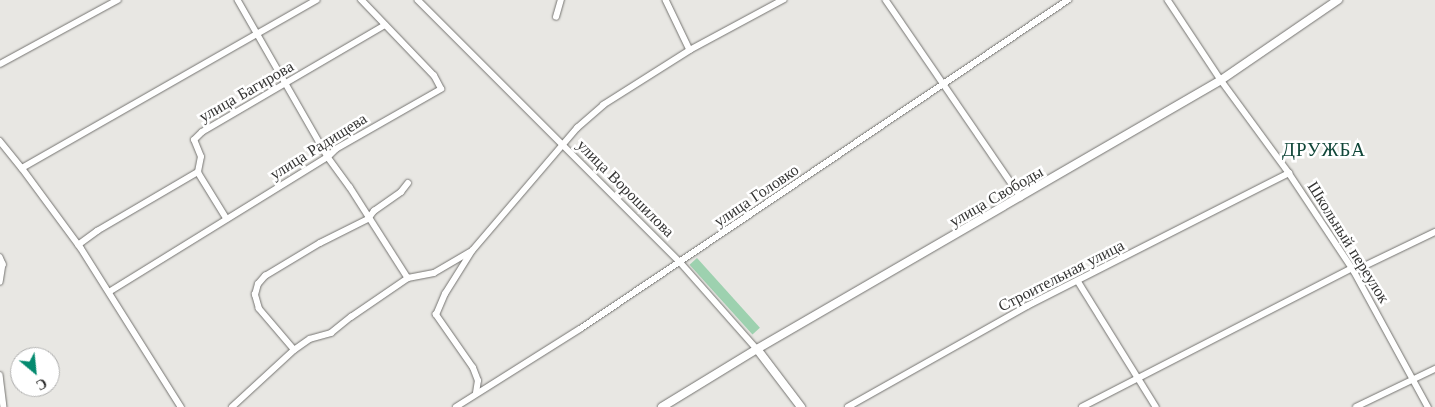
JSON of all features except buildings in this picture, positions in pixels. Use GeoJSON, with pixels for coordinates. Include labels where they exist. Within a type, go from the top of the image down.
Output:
{"type":"FeatureCollection","features":[{"type":"Feature","properties":{"kind":"main road","name":"улица Свободы"},"geometry":{"type":"LineString","coordinates":[[662,407],[757,349],[1221,80],[1338,0]]}},
{"type":"Feature","properties":{"kind":"main road","name":"улица Ворошилова"},"geometry":{"type":"LineString","coordinates":[[757,349],[801,407]]}},
{"type":"Feature","properties":{"kind":"street"},"geometry":{"type":"LineString","coordinates":[[0,64],[118,0]]}},
{"type":"Feature","properties":{"kind":"street"},"geometry":{"type":"LineString","coordinates":[[238,0],[328,158],[350,187],[408,278]]}},
{"type":"Feature","properties":{"kind":"street"},"geometry":{"type":"LineString","coordinates":[[22,168],[317,0]]}},
{"type":"Feature","properties":{"kind":"street","name":"улица Радищева"},"geometry":{"type":"LineString","coordinates":[[108,292],[328,158],[336,149],[442,89],[434,76],[361,0]]}},
{"type":"Feature","properties":{"kind":"street","name":"улица Ворошилова"},"geometry":{"type":"LineString","coordinates":[[418,0],[680,262],[757,349]]}},
{"type":"Feature","properties":{"kind":"street"},"geometry":{"type":"LineString","coordinates":[[556,17],[560,0]]}},
{"type":"Feature","properties":{"kind":"street"},"geometry":{"type":"LineString","coordinates":[[666,0],[690,50]]}},
{"type":"Feature","properties":{"kind":"street"},"geometry":{"type":"LineString","coordinates":[[476,394],[478,381],[473,368],[436,316],[445,294],[472,251],[562,144],[603,105],[690,50],[783,0]]}},
{"type":"Feature","properties":{"kind":"street"},"geometry":{"type":"LineString","coordinates":[[886,0],[1022,197]]}},
{"type":"Feature","properties":{"kind":"street","name":"улица Головко"},"geometry":{"type":"LineString","coordinates":[[456,407],[580,329],[945,85],[1068,0]]}},
{"type":"Feature","properties":{"kind":"street","name":"Школьный переулок"},"geometry":{"type":"LineString","coordinates":[[1168,0],[1221,80],[1289,173],[1353,270],[1428,407]]}},
{"type":"Feature","properties":{"kind":"street","name":"улица Багирова"},"geometry":{"type":"LineString","coordinates":[[198,172],[201,157],[195,144],[197,136],[385,25]]}},
{"type":"Feature","properties":{"kind":"street"},"geometry":{"type":"LineString","coordinates":[[0,141],[78,245],[181,407]]}},
{"type":"Feature","properties":{"kind":"street"},"geometry":{"type":"LineString","coordinates":[[78,245],[97,231],[198,172],[227,220]]}},
{"type":"Feature","properties":{"kind":"street","name":"Строительная улица"},"geometry":{"type":"LineString","coordinates":[[848,407],[1027,306],[1289,173]]}},
{"type":"Feature","properties":{"kind":"street"},"geometry":{"type":"LineString","coordinates":[[294,350],[257,304],[255,288],[265,276],[320,243],[368,218],[374,211],[401,192],[408,183]]}},
{"type":"Feature","properties":{"kind":"street"},"geometry":{"type":"LineString","coordinates":[[1082,407],[1353,270],[1435,232]]}},
{"type":"Feature","properties":{"kind":"street"},"geometry":{"type":"LineString","coordinates":[[232,407],[294,350],[310,340],[331,333],[408,278],[434,273],[472,251]]}},
{"type":"Feature","properties":{"kind":"street"},"geometry":{"type":"LineString","coordinates":[[0,257],[3,264],[0,282]]}},
{"type":"Feature","properties":{"kind":"street"},"geometry":{"type":"LineString","coordinates":[[1078,281],[1156,407]]}},
{"type":"Feature","properties":{"kind":"street"},"geometry":{"type":"LineString","coordinates":[[1356,407],[1435,369]]}},
{"type":"Feature","properties":{"kind":"street"},"geometry":{"type":"LineString","coordinates":[[0,375],[4,407]]}},
{"type":"Feature","properties":{"kind":"green space"},"geometry":{"type":"Polygon","coordinates":[[[697,258],[760,328],[752,335],[690,265],[697,258]]]}},
{"type":"Feature","properties":{"kind":"district","name":"ДРУЖБА"},"geometry":{"type":"Point","coordinates":[1324,150]}}]}
